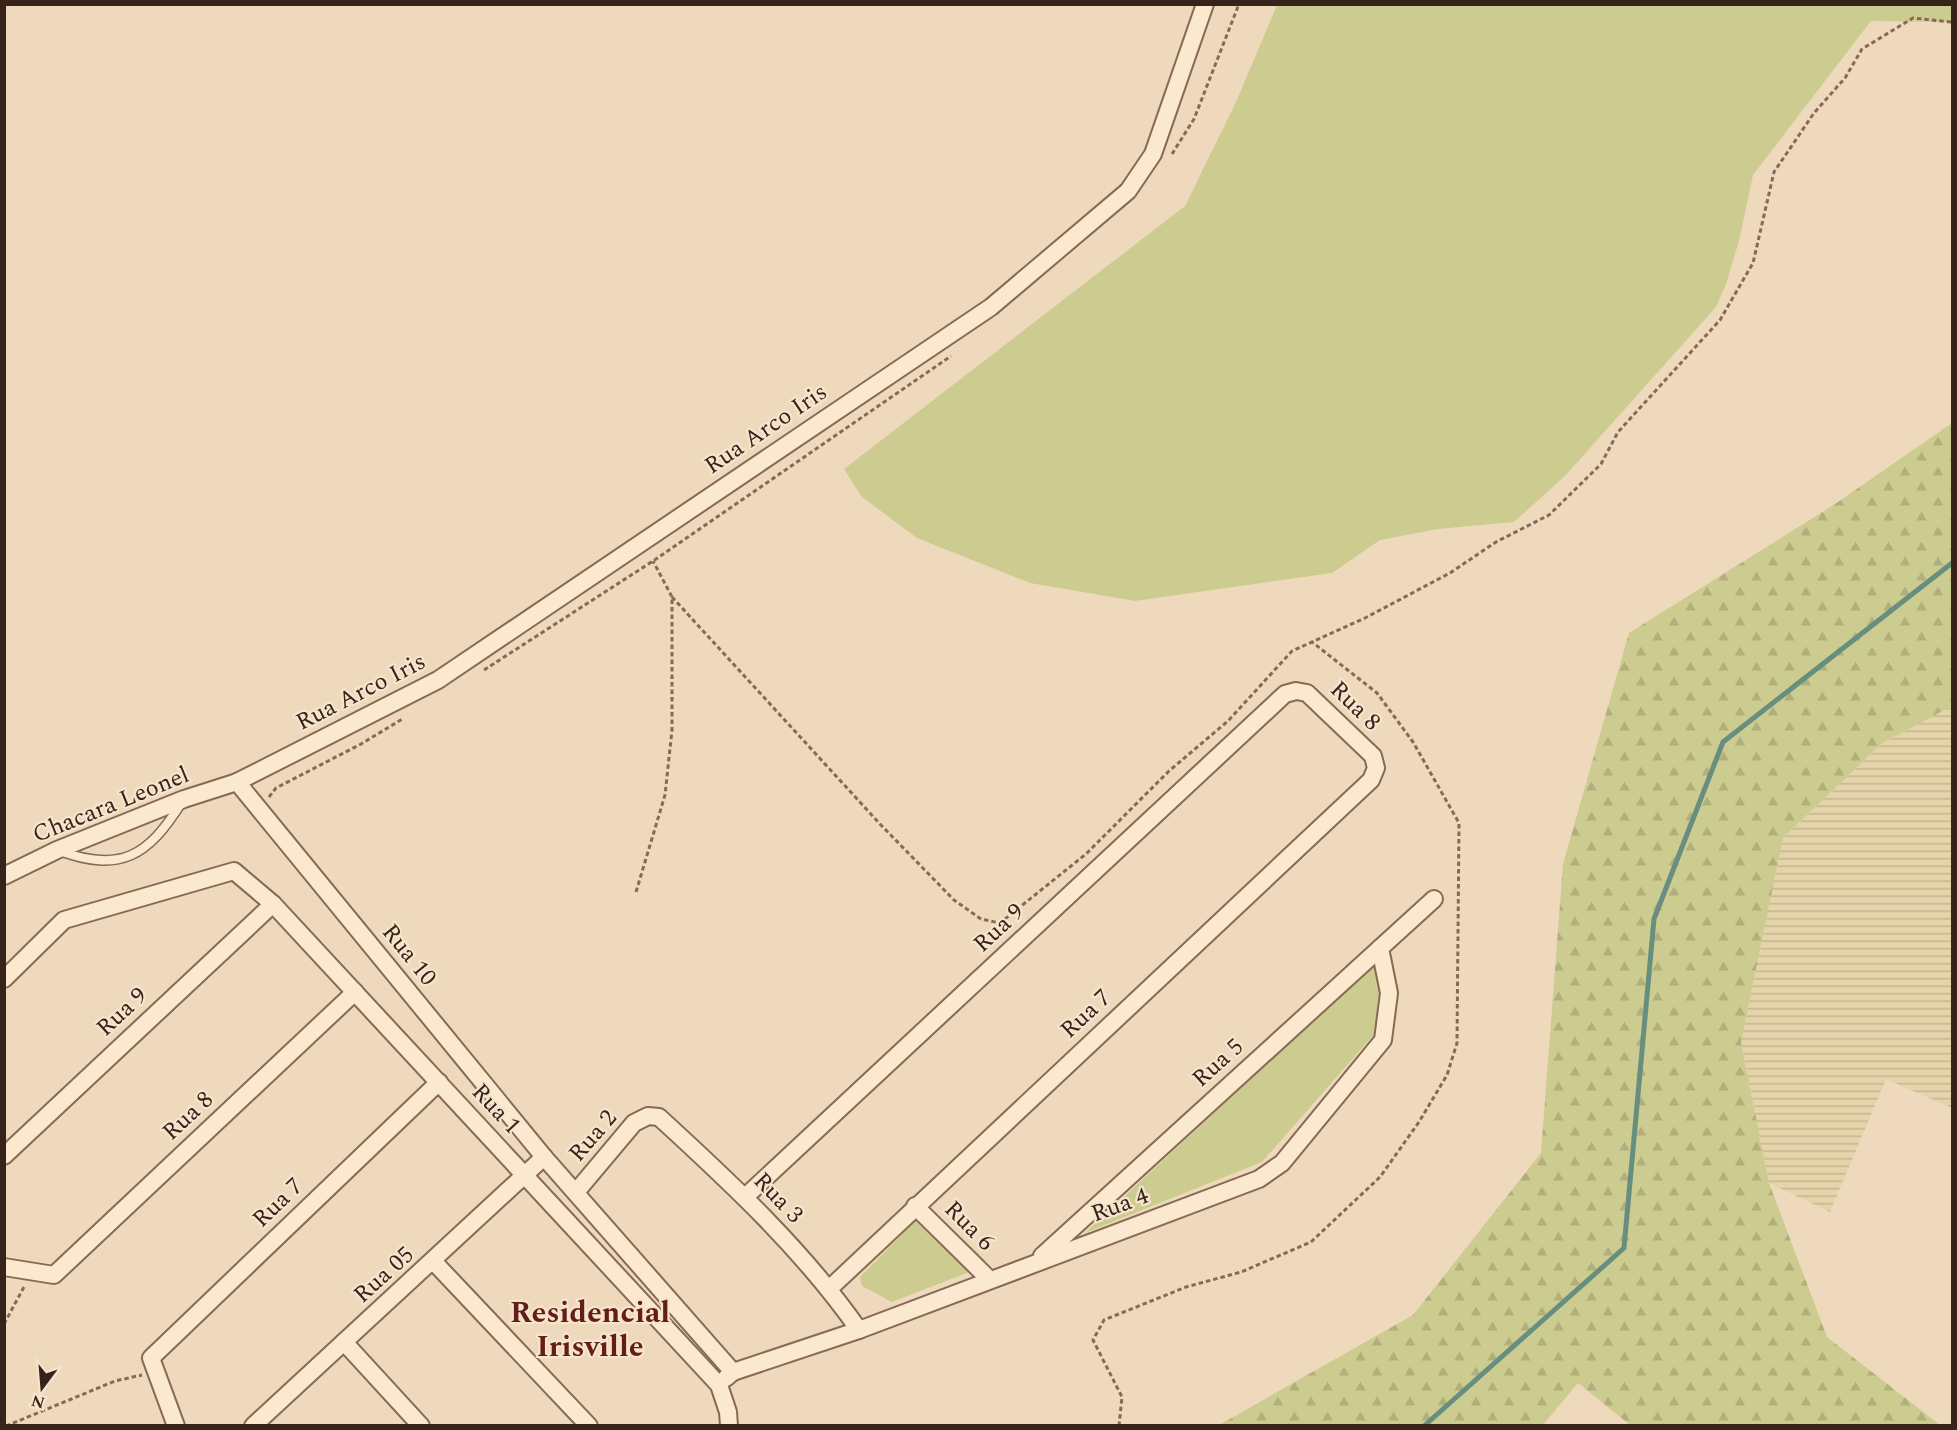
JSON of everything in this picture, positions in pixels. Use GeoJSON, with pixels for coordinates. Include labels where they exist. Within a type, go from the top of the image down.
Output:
{"type":"FeatureCollection","features":[{"type":"Feature","properties":{"kind":"street","name":"Rua Arco Iris"},"geometry":{"type":"LineString","coordinates":[[237,782],[438,680],[991,307],[1128,190],[1153,154],[1205,4]]}},
{"type":"Feature","properties":{"kind":"street","name":"Rua 8"},"geometry":{"type":"LineString","coordinates":[[1285,694],[1296,690],[1307,693],[1373,756],[1374,775]]}},
{"type":"Feature","properties":{"kind":"street","name":"Rua 9"},"geometry":{"type":"LineString","coordinates":[[745,1197],[1285,694]]}},
{"type":"Feature","properties":{"kind":"street","name":"Rua 7"},"geometry":{"type":"LineString","coordinates":[[830,1288],[1374,775]]}},
{"type":"Feature","properties":{"kind":"street","name":"Chacara Leonel"},"geometry":{"type":"LineString","coordinates":[[4,876],[57,850],[184,799],[237,782]]}},
{"type":"Feature","properties":{"kind":"street","name":"Rua 10"},"geometry":{"type":"LineString","coordinates":[[237,782],[544,1157]]}},
{"type":"Feature","properties":{"kind":"street","name":"Rua 1"},"geometry":{"type":"LineString","coordinates":[[4,979],[64,920],[234,871],[273,904],[719,1385],[728,1412],[729,1425]]}},
{"type":"Feature","properties":{"kind":"street","name":"Rua 5"},"geometry":{"type":"LineString","coordinates":[[1035,1262],[1434,899]]}},
{"type":"Feature","properties":{"kind":"street","name":"Rua 9"},"geometry":{"type":"LineString","coordinates":[[4,1156],[273,904]]}},
{"type":"Feature","properties":{"kind":"street","name":"Rua 4"},"geometry":{"type":"LineString","coordinates":[[733,1372],[859,1330],[989,1279],[1259,1179],[1282,1163],[1383,1040],[1389,993],[1380,948]]}},
{"type":"Feature","properties":{"kind":"street","name":"Rua 8"},"geometry":{"type":"LineString","coordinates":[[32,1272],[54,1275],[355,992]]}},
{"type":"Feature","properties":{"kind":"street","name":"Rua 7"},"geometry":{"type":"LineString","coordinates":[[154,1365],[439,1082]]}},
{"type":"Feature","properties":{"kind":"street","name":"Rua 3"},"geometry":{"type":"LineString","coordinates":[[648,1116],[659,1117],[745,1197],[830,1288],[859,1330]]}},
{"type":"Feature","properties":{"kind":"street","name":"Rua 2"},"geometry":{"type":"LineString","coordinates":[[576,1192],[634,1123],[648,1116]]}},
{"type":"Feature","properties":{"kind":"street","name":"Rua 05"},"geometry":{"type":"LineString","coordinates":[[254,1425],[434,1262],[544,1157]]}},
{"type":"Feature","properties":{"kind":"street"},"geometry":{"type":"LineString","coordinates":[[544,1157],[733,1372],[719,1385]]}},
{"type":"Feature","properties":{"kind":"street","name":"Rua 6"},"geometry":{"type":"LineString","coordinates":[[915,1206],[989,1279]]}},
{"type":"Feature","properties":{"kind":"street"},"geometry":{"type":"LineString","coordinates":[[434,1262],[589,1425]]}},
{"type":"Feature","properties":{"kind":"street"},"geometry":{"type":"LineString","coordinates":[[4,1267],[32,1272]]}},
{"type":"Feature","properties":{"kind":"street"},"geometry":{"type":"LineString","coordinates":[[344,1342],[421,1425]]}},
{"type":"Feature","properties":{"kind":"street"},"geometry":{"type":"LineString","coordinates":[[154,1365],[176,1425]]}},
{"type":"Feature","properties":{"kind":"lane"},"geometry":{"type":"LineString","coordinates":[[57,850],[96,862],[123,860],[147,846],[160,833],[184,799]]}},
{"type":"Feature","properties":{"kind":"path"},"geometry":{"type":"LineString","coordinates":[[643,542],[672,597],[880,824],[954,900],[981,919],[1000,922],[1086,854],[1169,771],[1228,721],[1292,651],[1365,618],[1450,573],[1496,542],[1549,515],[1601,464],[1618,432],[1720,320],[1753,263],[1774,172],[1814,113],[1845,78],[1862,49],[1913,18],[1953,22]]}},
{"type":"Feature","properties":{"kind":"path"},"geometry":{"type":"LineString","coordinates":[[636,892],[665,795],[672,730],[672,597]]}},
{"type":"Feature","properties":{"kind":"path"},"geometry":{"type":"LineString","coordinates":[[1119,1425],[1122,1397],[1094,1340],[1104,1320],[1186,1287],[1241,1272],[1311,1242],[1380,1177],[1419,1122],[1447,1075],[1457,1043],[1459,823],[1413,742],[1377,693],[1312,642]]}},
{"type":"Feature","properties":{"kind":"path"},"geometry":{"type":"LineString","coordinates":[[4,1324],[32,1272]]}},
{"type":"Feature","properties":{"kind":"path"},"geometry":{"type":"LineString","coordinates":[[6,1425],[154,1365]]}},
{"type":"Feature","properties":{"kind":"shaded area"},"geometry":{"type":"Polygon","coordinates":[[[1952,706],[1952,1108],[1886,1079],[1830,1212],[1769,1183],[1741,1042],[1783,838],[1881,744],[1952,706]]]}},
{"type":"Feature","properties":{"kind":"green space"},"geometry":{"type":"Polygon","coordinates":[[[1952,4],[1952,22],[1871,21],[1753,175],[1739,241],[1726,284],[1716,307],[1565,476],[1514,522],[1438,529],[1380,540],[1332,573],[1135,601],[1030,583],[917,538],[862,497],[844,469],[1185,206],[1236,102],[1277,5],[1952,4]]]}},
{"type":"Feature","properties":{"kind":"green space"},"geometry":{"type":"Polygon","coordinates":[[[1952,423],[1952,706],[1881,744],[1783,838],[1741,1042],[1769,1183],[1827,1337],[1940,1425],[1630,1425],[1578,1383],[1543,1425],[1219,1425],[1413,1315],[1541,1153],[1563,864],[1629,633],[1835,504],[1952,423]]]}},
{"type":"Feature","properties":{"kind":"green space"},"geometry":{"type":"Polygon","coordinates":[[[1380,963],[1383,984],[1377,1031],[1262,1162],[1085,1233],[1374,964],[1380,963]]]}},
{"type":"Feature","properties":{"kind":"green space"},"geometry":{"type":"Polygon","coordinates":[[[927,1209],[936,1213],[985,1260],[982,1267],[892,1302],[862,1286],[860,1277],[927,1209]]]}},
{"type":"Feature","properties":{"kind":"waterway"},"geometry":{"type":"LineString","coordinates":[[1424,1426],[1624,1248],[1654,919],[1723,742],[1952,563]]}},
{"type":"Feature","properties":{"kind":"district","name":"Residencial Irisville"},"geometry":{"type":"Point","coordinates":[590,1330]}}]}
